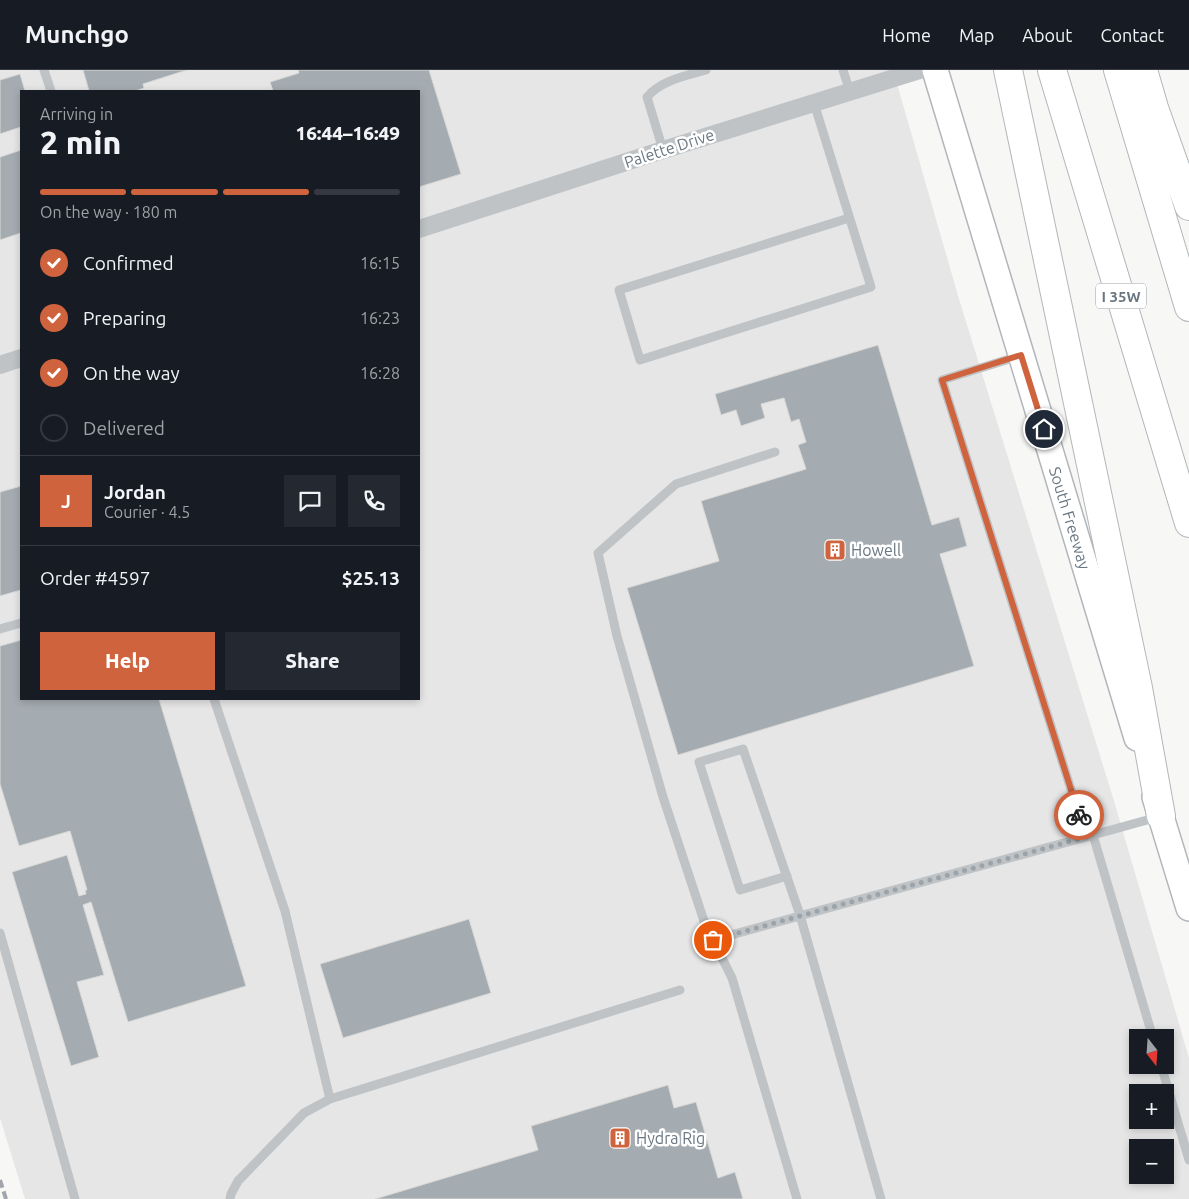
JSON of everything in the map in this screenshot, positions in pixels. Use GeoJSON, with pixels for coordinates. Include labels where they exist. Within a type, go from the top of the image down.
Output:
{"type":"FeatureCollection","features":[{"type":"Feature","properties":{"kind":"highway"},"geometry":{"type":"LineString","coordinates":[[1008,70],[1138,688],[1161,816]]}},
{"type":"Feature","properties":{"kind":"highway","name":"I 35W"},"geometry":{"type":"LineString","coordinates":[[1052,70],[1189,522]]}},
{"type":"Feature","properties":{"kind":"highway"},"geometry":{"type":"LineString","coordinates":[[1118,70],[1189,307]]}},
{"type":"Feature","properties":{"kind":"highway"},"geometry":{"type":"LineString","coordinates":[[1143,70],[1154,108],[1189,206]]}},
{"type":"Feature","properties":{"kind":"main road","name":"South Freeway"},"geometry":{"type":"LineString","coordinates":[[935,70],[1189,908]]}},
{"type":"Feature","properties":{"kind":"street","name":"Palette Drive"},"geometry":{"type":"LineString","coordinates":[[420,229],[920,70]]}},
{"type":"Feature","properties":{"kind":"street"},"geometry":{"type":"LineString","coordinates":[[0,364],[20,358]]}},
{"type":"Feature","properties":{"kind":"lane"},"geometry":{"type":"LineString","coordinates":[[44,70],[51,90]]}},
{"type":"Feature","properties":{"kind":"lane"},"geometry":{"type":"LineString","coordinates":[[664,150],[647,97],[654,88],[706,70]]}},
{"type":"Feature","properties":{"kind":"lane"},"geometry":{"type":"LineString","coordinates":[[843,70],[850,92]]}},
{"type":"Feature","properties":{"kind":"lane"},"geometry":{"type":"LineString","coordinates":[[814,103],[850,218],[871,287],[640,360],[619,290],[850,218]]}},
{"type":"Feature","properties":{"kind":"lane"},"geometry":{"type":"LineString","coordinates":[[1021,355],[942,380],[1090,836],[1150,1029]]}},
{"type":"Feature","properties":{"kind":"lane"},"geometry":{"type":"LineString","coordinates":[[775,452],[676,484],[598,553],[617,636],[663,797],[705,924],[732,978],[797,1199]]}},
{"type":"Feature","properties":{"kind":"lane"},"geometry":{"type":"LineString","coordinates":[[0,630],[20,623]]}},
{"type":"Feature","properties":{"kind":"lane"},"geometry":{"type":"LineString","coordinates":[[214,700],[284,911],[330,1099]]}},
{"type":"Feature","properties":{"kind":"lane"},"geometry":{"type":"LineString","coordinates":[[787,876],[740,890],[699,762],[743,749],[787,876],[800,915],[882,1199]]}},
{"type":"Feature","properties":{"kind":"lane"},"geometry":{"type":"LineString","coordinates":[[713,940],[1161,816]]}},
{"type":"Feature","properties":{"kind":"lane"},"geometry":{"type":"LineString","coordinates":[[0,933],[75,1199]]}},
{"type":"Feature","properties":{"kind":"lane"},"geometry":{"type":"LineString","coordinates":[[230,1199],[238,1181],[304,1113],[330,1099],[680,990]]}},
{"type":"Feature","properties":{"kind":"lane"},"geometry":{"type":"LineString","coordinates":[[1164,1074],[1189,1160]]}},
{"type":"Feature","properties":{"kind":"shaded area"},"geometry":{"type":"Polygon","coordinates":[[[0,70],[893,70],[959,299],[1114,801],[1189,1058],[1189,1199],[25,1199],[0,1118],[0,70]]]}},
{"type":"Feature","properties":{"kind":"building"},"geometry":{"type":"Polygon","coordinates":[[[83,70],[187,70],[143,84],[144,88],[138,90],[89,90],[83,70]]]}},
{"type":"Feature","properties":{"kind":"building"},"geometry":{"type":"Polygon","coordinates":[[[298,70],[429,70],[461,174],[420,187],[420,90],[273,90],[270,82],[299,73],[298,70]]]}},
{"type":"Feature","properties":{"kind":"building"},"geometry":{"type":"Polygon","coordinates":[[[20,74],[25,90],[20,90],[20,127],[0,134],[0,80],[20,74]]]}},
{"type":"Feature","properties":{"kind":"building"},"geometry":{"type":"Polygon","coordinates":[[[20,150],[20,233],[0,240],[0,157],[20,150]]]}},
{"type":"Feature","properties":{"kind":"building","name":"Howell"},"geometry":{"type":"Polygon","coordinates":[[[878,345],[932,525],[959,517],[967,546],[940,554],[974,666],[678,755],[627,588],[719,561],[701,501],[806,469],[798,445],[806,442],[799,419],[791,422],[784,398],[761,404],[765,418],[741,426],[736,410],[721,415],[715,394],[878,345]]]}},
{"type":"Feature","properties":{"kind":"building"},"geometry":{"type":"Polygon","coordinates":[[[20,486],[20,590],[0,596],[0,492],[20,486]]]}},
{"type":"Feature","properties":{"kind":"building"},"geometry":{"type":"Polygon","coordinates":[[[20,640],[20,700],[159,700],[246,986],[128,1022],[91,902],[83,905],[104,975],[77,982],[99,1057],[71,1066],[12,872],[67,855],[79,896],[86,894],[85,890],[87,890],[70,831],[19,846],[0,784],[0,646],[20,640]]]}},
{"type":"Feature","properties":{"kind":"building"},"geometry":{"type":"Polygon","coordinates":[[[469,919],[491,993],[343,1038],[320,964],[469,919]]]}},
{"type":"Feature","properties":{"kind":"building","name":"Hydra Rig"},"geometry":{"type":"Polygon","coordinates":[[[668,1085],[674,1108],[696,1102],[718,1178],[735,1172],[743,1199],[375,1199],[538,1150],[531,1126],[668,1085]]]}},
{"type":"Feature","properties":{"kind":"railway"},"geometry":{"type":"LineString","coordinates":[[0,1180],[6,1199]]}},
{"type":"Feature","properties":{"kind":"way so far"},"geometry":{"type":"LineString","coordinates":[[713,940],[1086,837],[1079,815]]}},
{"type":"Feature","properties":{"kind":"place","name":"Howell"},"geometry":{"type":"Point","coordinates":[835,550]}},
{"type":"Feature","properties":{"kind":"place","name":"Hydra Rig"},"geometry":{"type":"Point","coordinates":[620,1138]}},
{"type":"Feature","properties":{"kind":"route"},"geometry":{"type":"LineString","coordinates":[[1044,429],[1021,355],[942,380],[1079,815]]}}]}
